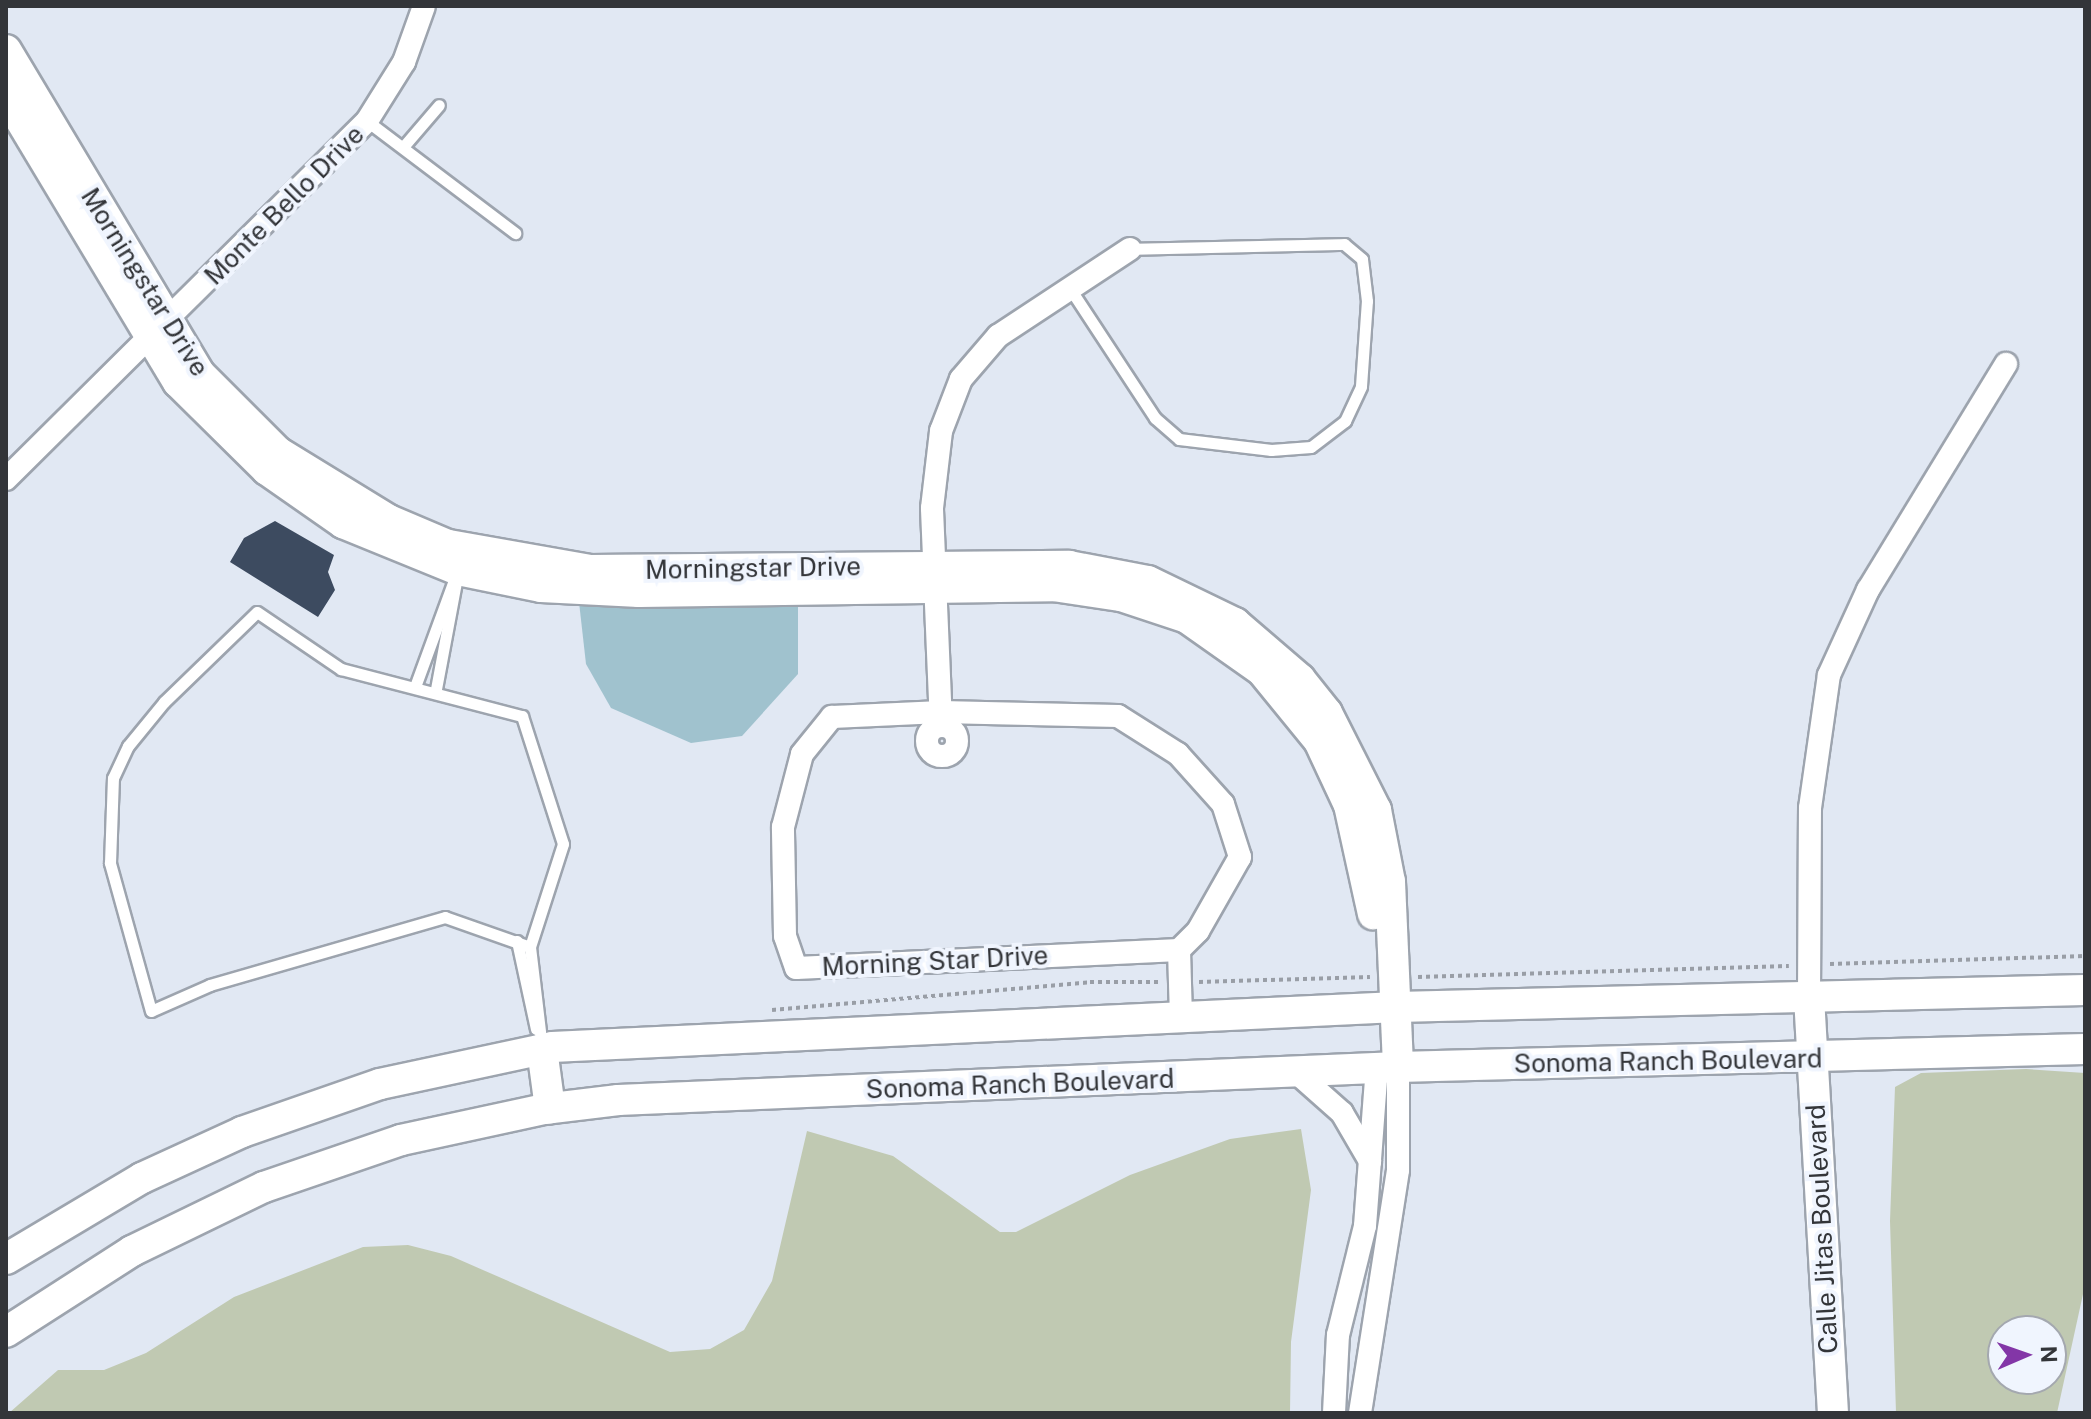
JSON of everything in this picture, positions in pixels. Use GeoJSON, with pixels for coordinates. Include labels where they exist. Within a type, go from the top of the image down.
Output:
{"type":"FeatureCollection","features":[{"type":"Feature","properties":{"kind":"main road","name":"Morningstar Drive"},"geometry":{"type":"LineString","coordinates":[[6,50],[158,330]]}},
{"type":"Feature","properties":{"kind":"main road","name":"Morningstar Drive"},"geometry":{"type":"LineString","coordinates":[[6,96],[158,330],[217,394],[300,469],[353,503],[461,559],[590,570],[936,576],[1041,564],[1123,574],[1207,607],[1289,669],[1341,734],[1376,810],[1390,882],[1386,1007],[1388,1068]]}},
{"type":"Feature","properties":{"kind":"main road"},"geometry":{"type":"LineString","coordinates":[[6,1259],[142,1178],[242,1132],[380,1084],[542,1049],[633,1039],[1386,1007],[2085,990]]}},
{"type":"Feature","properties":{"kind":"main road","name":"Calle Jitas Boulevard"},"geometry":{"type":"LineString","coordinates":[[1809,997],[1833,1413]]}},
{"type":"Feature","properties":{"kind":"main road","name":"Sonoma Ranch Boulevard"},"geometry":{"type":"LineString","coordinates":[[6,1332],[132,1251],[264,1187],[401,1140],[550,1108],[633,1099],[1388,1068],[1812,1059],[1989,1048],[2085,1049]]}},
{"type":"Feature","properties":{"kind":"main road"},"geometry":{"type":"LineString","coordinates":[[542,1049],[550,1108]]}},
{"type":"Feature","properties":{"kind":"street","name":"Monte Bello Drive"},"geometry":{"type":"LineString","coordinates":[[6,479],[367,121],[404,62],[424,6]]}},
{"type":"Feature","properties":{"kind":"street"},"geometry":{"type":"LineString","coordinates":[[1130,249],[1068,285],[998,336],[961,379],[941,431],[932,508],[941,719],[1118,716],[1178,754],[1223,804],[1240,857],[1198,931],[1179,950],[1181,1016]]}},
{"type":"Feature","properties":{"kind":"street"},"geometry":{"type":"LineString","coordinates":[[1809,997],[1810,808],[1829,675],[1868,590],[2006,364]]}},
{"type":"Feature","properties":{"kind":"street","name":"Morning Star Drive"},"geometry":{"type":"LineString","coordinates":[[941,719],[832,717],[802,754],[783,827],[785,936],[796,968],[1179,950]]}},
{"type":"Feature","properties":{"kind":"street"},"geometry":{"type":"LineString","coordinates":[[1334,1413],[1338,1335],[1362,1238],[1370,1161],[1388,1068]]}},
{"type":"Feature","properties":{"kind":"street"},"geometry":{"type":"LineString","coordinates":[[1360,1413],[1368,1330],[1388,1245],[1398,1170],[1388,1068]]}},
{"type":"Feature","properties":{"kind":"street"},"geometry":{"type":"LineString","coordinates":[[1297,1073],[1342,1113],[1370,1161]]}},
{"type":"Feature","properties":{"kind":"lane"},"geometry":{"type":"LineString","coordinates":[[403,147],[439,105]]}},
{"type":"Feature","properties":{"kind":"lane"},"geometry":{"type":"LineString","coordinates":[[367,121],[515,233]]}},
{"type":"Feature","properties":{"kind":"lane"},"geometry":{"type":"LineString","coordinates":[[1068,285],[1155,418],[1179,439],[1271,450],[1311,447],[1345,421],[1361,386],[1367,301],[1362,259],[1344,244],[1130,249]]}},
{"type":"Feature","properties":{"kind":"lane"},"geometry":{"type":"LineString","coordinates":[[416,684],[461,559]]}},
{"type":"Feature","properties":{"kind":"lane"},"geometry":{"type":"LineString","coordinates":[[436,689],[461,559]]}},
{"type":"Feature","properties":{"kind":"lane"},"geometry":{"type":"LineString","coordinates":[[530,947],[445,917],[210,985],[151,1011],[110,863],[113,778],[128,746],[257,612],[341,669],[436,689],[522,716],[563,844],[530,947],[542,1049]]}},
{"type":"Feature","properties":{"kind":"lane"},"geometry":{"type":"LineString","coordinates":[[517,941],[542,1049]]}},
{"type":"Feature","properties":{"kind":"lane"},"geometry":{"type":"LineString","coordinates":[[1362,1238],[1388,1245]]}},
{"type":"Feature","properties":{"kind":"green space"},"geometry":{"type":"Polygon","coordinates":[[[2026,1069],[2085,1073],[2085,1285],[2067,1367],[2067,1315],[1987,1315],[1987,1395],[2061,1395],[2057,1413],[1896,1413],[1890,1221],[1895,1087],[1921,1073],[2026,1069]]]}},
{"type":"Feature","properties":{"kind":"green space"},"geometry":{"type":"Polygon","coordinates":[[[1301,1129],[1311,1190],[1291,1342],[1290,1413],[9,1413],[58,1370],[104,1370],[146,1353],[234,1297],[363,1247],[408,1245],[451,1256],[670,1352],[710,1349],[744,1330],[772,1281],[807,1131],[893,1156],[1000,1232],[1016,1232],[1130,1175],[1230,1139],[1301,1129]]]}},
{"type":"Feature","properties":{"kind":"water"},"geometry":{"type":"Polygon","coordinates":[[[798,600],[798,674],[742,736],[691,743],[611,708],[586,664],[579,602],[798,600]]]}},
{"type":"Feature","properties":{"kind":"building"},"geometry":{"type":"Polygon","coordinates":[[[275,521],[334,555],[328,572],[335,590],[318,617],[230,562],[244,538],[275,521]]]}}]}
